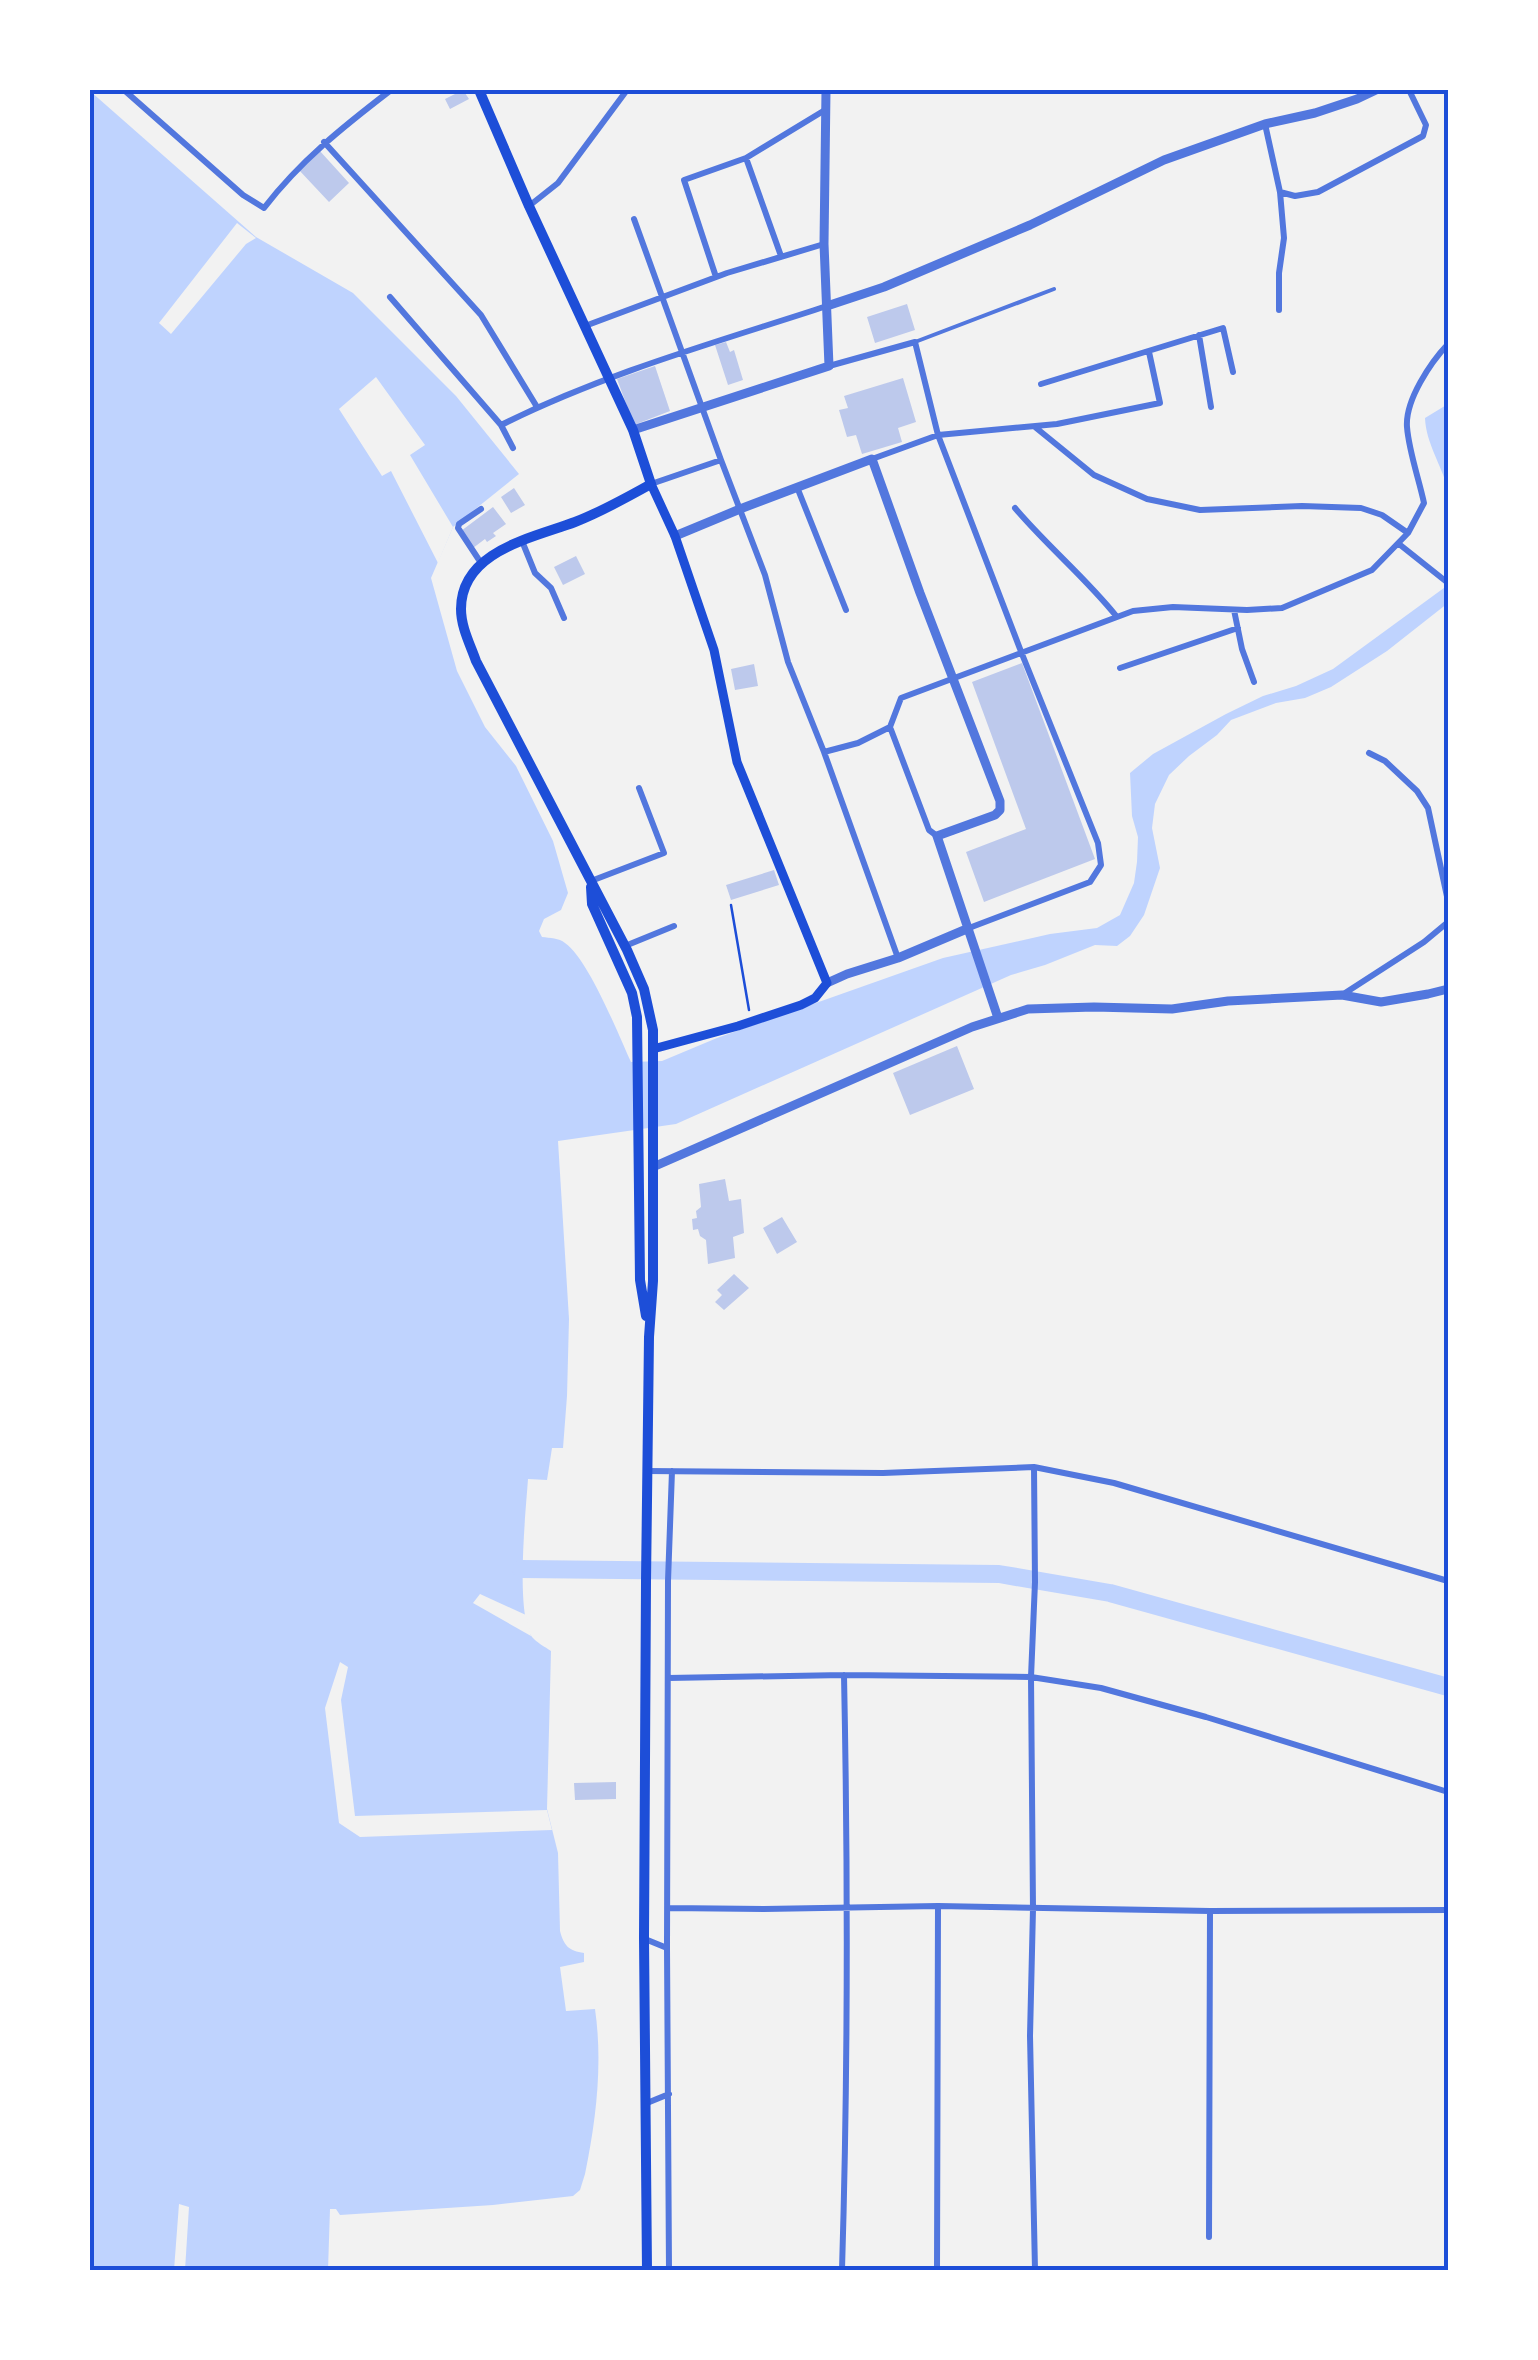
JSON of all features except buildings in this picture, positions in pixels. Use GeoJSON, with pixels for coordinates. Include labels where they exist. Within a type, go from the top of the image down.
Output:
{"type":"FeatureCollection","features":[{"type":"Feature","properties":{"kind":"main road"},"geometry":{"type":"LineString","coordinates":[[479,90],[633,430],[651,484],[675,536],[714,650],[737,762],[827,983],[815,998],[653,1054]]}},
{"type":"Feature","properties":{"kind":"main road"},"geometry":{"type":"LineString","coordinates":[[647,2270],[644,1938],[649,1337],[653,1281],[651,1012],[625,946],[476,660],[460,610],[467,580],[481,563],[522,540],[582,520],[651,484]]}},
{"type":"Feature","properties":{"kind":"main road"},"geometry":{"type":"LineString","coordinates":[[591,881],[592,904],[632,993],[637,1017],[640,1280],[649,1337]]}},
{"type":"Feature","properties":{"kind":"street"},"geometry":{"type":"LineString","coordinates":[[124,90],[243,196],[264,208],[287,178],[324,142],[391,90]]}},
{"type":"Feature","properties":{"kind":"street"},"geometry":{"type":"LineString","coordinates":[[529,206],[558,184],[627,90]]}},
{"type":"Feature","properties":{"kind":"street"},"geometry":{"type":"LineString","coordinates":[[826,90],[824,244],[829,366]]}},
{"type":"Feature","properties":{"kind":"street"},"geometry":{"type":"LineString","coordinates":[[501,425],[609,378],[884,287],[1030,226],[1164,160],[1376,90]]}},
{"type":"Feature","properties":{"kind":"street"},"geometry":{"type":"LineString","coordinates":[[1280,192],[1295,196],[1318,192],[1423,136],[1426,125],[1409,90]]}},
{"type":"Feature","properties":{"kind":"street"},"geometry":{"type":"LineString","coordinates":[[716,277],[684,180],[746,158],[826,110]]}},
{"type":"Feature","properties":{"kind":"street"},"geometry":{"type":"LineString","coordinates":[[1266,124],[1280,192],[1284,238],[1279,310]]}},
{"type":"Feature","properties":{"kind":"street"},"geometry":{"type":"LineString","coordinates":[[324,142],[482,314],[537,407]]}},
{"type":"Feature","properties":{"kind":"street"},"geometry":{"type":"LineString","coordinates":[[746,158],[781,256]]}},
{"type":"Feature","properties":{"kind":"street"},"geometry":{"type":"LineString","coordinates":[[634,219],[766,575],[788,662],[898,958]]}},
{"type":"Feature","properties":{"kind":"street"},"geometry":{"type":"LineString","coordinates":[[585,326],[716,277],[824,244]]}},
{"type":"Feature","properties":{"kind":"street"},"geometry":{"type":"LineString","coordinates":[[390,296],[501,425],[514,448]]}},
{"type":"Feature","properties":{"kind":"street"},"geometry":{"type":"LineString","coordinates":[[1041,384],[1224,328],[1233,372]]}},
{"type":"Feature","properties":{"kind":"street"},"geometry":{"type":"LineString","coordinates":[[1199,336],[1212,407]]}},
{"type":"Feature","properties":{"kind":"street"},"geometry":{"type":"LineString","coordinates":[[633,430],[914,342],[938,435],[1098,844],[1102,865],[1090,882],[827,983]]}},
{"type":"Feature","properties":{"kind":"street"},"geometry":{"type":"LineString","coordinates":[[998,1018],[937,836],[930,830],[890,728],[901,698],[1133,611],[1173,607],[1282,608],[1372,570],[1408,533],[1424,503],[1406,424],[1414,396],[1433,360],[1448,344]]}},
{"type":"Feature","properties":{"kind":"street"},"geometry":{"type":"LineString","coordinates":[[675,536],[938,435],[1035,427],[1160,403],[1148,352]]}},
{"type":"Feature","properties":{"kind":"street"},"geometry":{"type":"LineString","coordinates":[[1035,427],[1094,476],[1147,499],[1200,510],[1361,508],[1382,515],[1408,533]]}},
{"type":"Feature","properties":{"kind":"street"},"geometry":{"type":"LineString","coordinates":[[872,459],[1000,801],[995,816],[937,836]]}},
{"type":"Feature","properties":{"kind":"street"},"geometry":{"type":"LineString","coordinates":[[651,484],[721,460]]}},
{"type":"Feature","properties":{"kind":"street"},"geometry":{"type":"LineString","coordinates":[[797,487],[846,610]]}},
{"type":"Feature","properties":{"kind":"street"},"geometry":{"type":"LineString","coordinates":[[1015,508],[1118,617]]}},
{"type":"Feature","properties":{"kind":"street"},"geometry":{"type":"LineString","coordinates":[[481,509],[458,528],[481,563]]}},
{"type":"Feature","properties":{"kind":"street"},"geometry":{"type":"LineString","coordinates":[[522,540],[535,573],[551,588],[564,618]]}},
{"type":"Feature","properties":{"kind":"street"},"geometry":{"type":"LineString","coordinates":[[1399,544],[1448,583]]}},
{"type":"Feature","properties":{"kind":"street"},"geometry":{"type":"LineString","coordinates":[[1234,610],[1254,682]]}},
{"type":"Feature","properties":{"kind":"street"},"geometry":{"type":"LineString","coordinates":[[1120,668],[1238,628]]}},
{"type":"Feature","properties":{"kind":"street"},"geometry":{"type":"LineString","coordinates":[[824,752],[890,728]]}},
{"type":"Feature","properties":{"kind":"street"},"geometry":{"type":"LineString","coordinates":[[1369,754],[1385,761],[1417,791],[1428,808],[1448,901]]}},
{"type":"Feature","properties":{"kind":"street"},"geometry":{"type":"LineString","coordinates":[[591,881],[664,853],[639,788]]}},
{"type":"Feature","properties":{"kind":"street"},"geometry":{"type":"LineString","coordinates":[[1342,995],[1448,922]]}},
{"type":"Feature","properties":{"kind":"street"},"geometry":{"type":"LineString","coordinates":[[625,946],[674,926]]}},
{"type":"Feature","properties":{"kind":"street"},"geometry":{"type":"LineString","coordinates":[[653,1168],[998,1018],[1028,1009],[1172,1009],[1228,1000],[1342,995],[1381,1002],[1448,988]]}},
{"type":"Feature","properties":{"kind":"street"},"geometry":{"type":"LineString","coordinates":[[648,1471],[883,1473],[1034,1467],[1114,1484],[1448,1581]]}},
{"type":"Feature","properties":{"kind":"street"},"geometry":{"type":"LineString","coordinates":[[1034,1467],[1030,2036],[1035,2270]]}},
{"type":"Feature","properties":{"kind":"street"},"geometry":{"type":"LineString","coordinates":[[669,2270],[668,1562],[672,1472]]}},
{"type":"Feature","properties":{"kind":"street"},"geometry":{"type":"LineString","coordinates":[[842,2270],[848,1908],[844,1675]]}},
{"type":"Feature","properties":{"kind":"street"},"geometry":{"type":"LineString","coordinates":[[668,1678],[1031,1677],[1101,1688],[1448,1792]]}},
{"type":"Feature","properties":{"kind":"street"},"geometry":{"type":"LineString","coordinates":[[937,2270],[938,1906]]}},
{"type":"Feature","properties":{"kind":"street"},"geometry":{"type":"LineString","coordinates":[[668,1908],[1448,1910]]}},
{"type":"Feature","properties":{"kind":"street"},"geometry":{"type":"LineString","coordinates":[[1209,2237],[1210,1910]]}},
{"type":"Feature","properties":{"kind":"street"},"geometry":{"type":"LineString","coordinates":[[644,1938],[667,1948]]}},
{"type":"Feature","properties":{"kind":"street"},"geometry":{"type":"LineString","coordinates":[[647,2103],[669,2094]]}},
{"type":"Feature","properties":{"kind":"lane"},"geometry":{"type":"LineString","coordinates":[[914,342],[1054,288]]}},
{"type":"Feature","properties":{"kind":"path"},"geometry":{"type":"LineString","coordinates":[[731,906],[752,1022]]}},
{"type":"Feature","properties":{"kind":"water"},"geometry":{"type":"Polygon","coordinates":[[[90,91],[256,237],[353,293],[456,396],[519,474],[453,527],[431,578],[457,671],[485,727],[516,766],[553,841],[568,893],[561,910],[544,919],[539,931],[542,937],[565,943],[584,965],[631,1062],[662,1061],[943,958],[1050,934],[1097,928],[1120,915],[1134,883],[1137,862],[1130,773],[1153,754],[1226,714],[1333,669],[1448,585],[1448,603],[1387,651],[1331,687],[1231,720],[1169,775],[1155,804],[1152,828],[1160,868],[1144,915],[1130,936],[1117,946],[1095,945],[1011,975],[676,1124],[558,1141],[569,1319],[563,1448],[552,1448],[547,1480],[528,1479],[523,1585],[532,1637],[551,1651],[547,1809],[558,1853],[560,1931],[568,1947],[584,1953],[584,1962],[560,1967],[566,2011],[595,2009],[597,2092],[585,2174],[580,2190],[573,2196],[340,2215],[336,2209],[330,2209],[328,2270],[90,2270],[90,91]]]}},
{"type":"Feature","properties":{"kind":"water"},"geometry":{"type":"Polygon","coordinates":[[[1448,404],[1446,435],[1448,489],[1425,418],[1448,404]]]}},
{"type":"Feature","properties":{"kind":"pier"},"geometry":{"type":"Polygon","coordinates":[[[237,223],[256,238],[246,244],[171,334],[159,323],[237,223]]]}},
{"type":"Feature","properties":{"kind":"pier"},"geometry":{"type":"Polygon","coordinates":[[[376,377],[425,445],[410,455],[453,527],[438,563],[391,471],[382,476],[339,409],[376,377]]]}},
{"type":"Feature","properties":{"kind":"pier"},"geometry":{"type":"Polygon","coordinates":[[[480,1594],[526,1615],[531,1636],[473,1603],[480,1594]]]}},
{"type":"Feature","properties":{"kind":"pier"},"geometry":{"type":"Polygon","coordinates":[[[340,1662],[348,1667],[341,1700],[355,1816],[547,1810],[552,1830],[360,1837],[339,1823],[325,1708],[340,1662]]]}},
{"type":"Feature","properties":{"kind":"pier"},"geometry":{"type":"Polygon","coordinates":[[[179,2204],[189,2207],[185,2270],[174,2270],[179,2204]]]}},
{"type":"Feature","properties":{"kind":"waterway"},"geometry":{"type":"LineString","coordinates":[[521,1569],[999,1574],[1110,1593],[1448,1687]]}}]}
